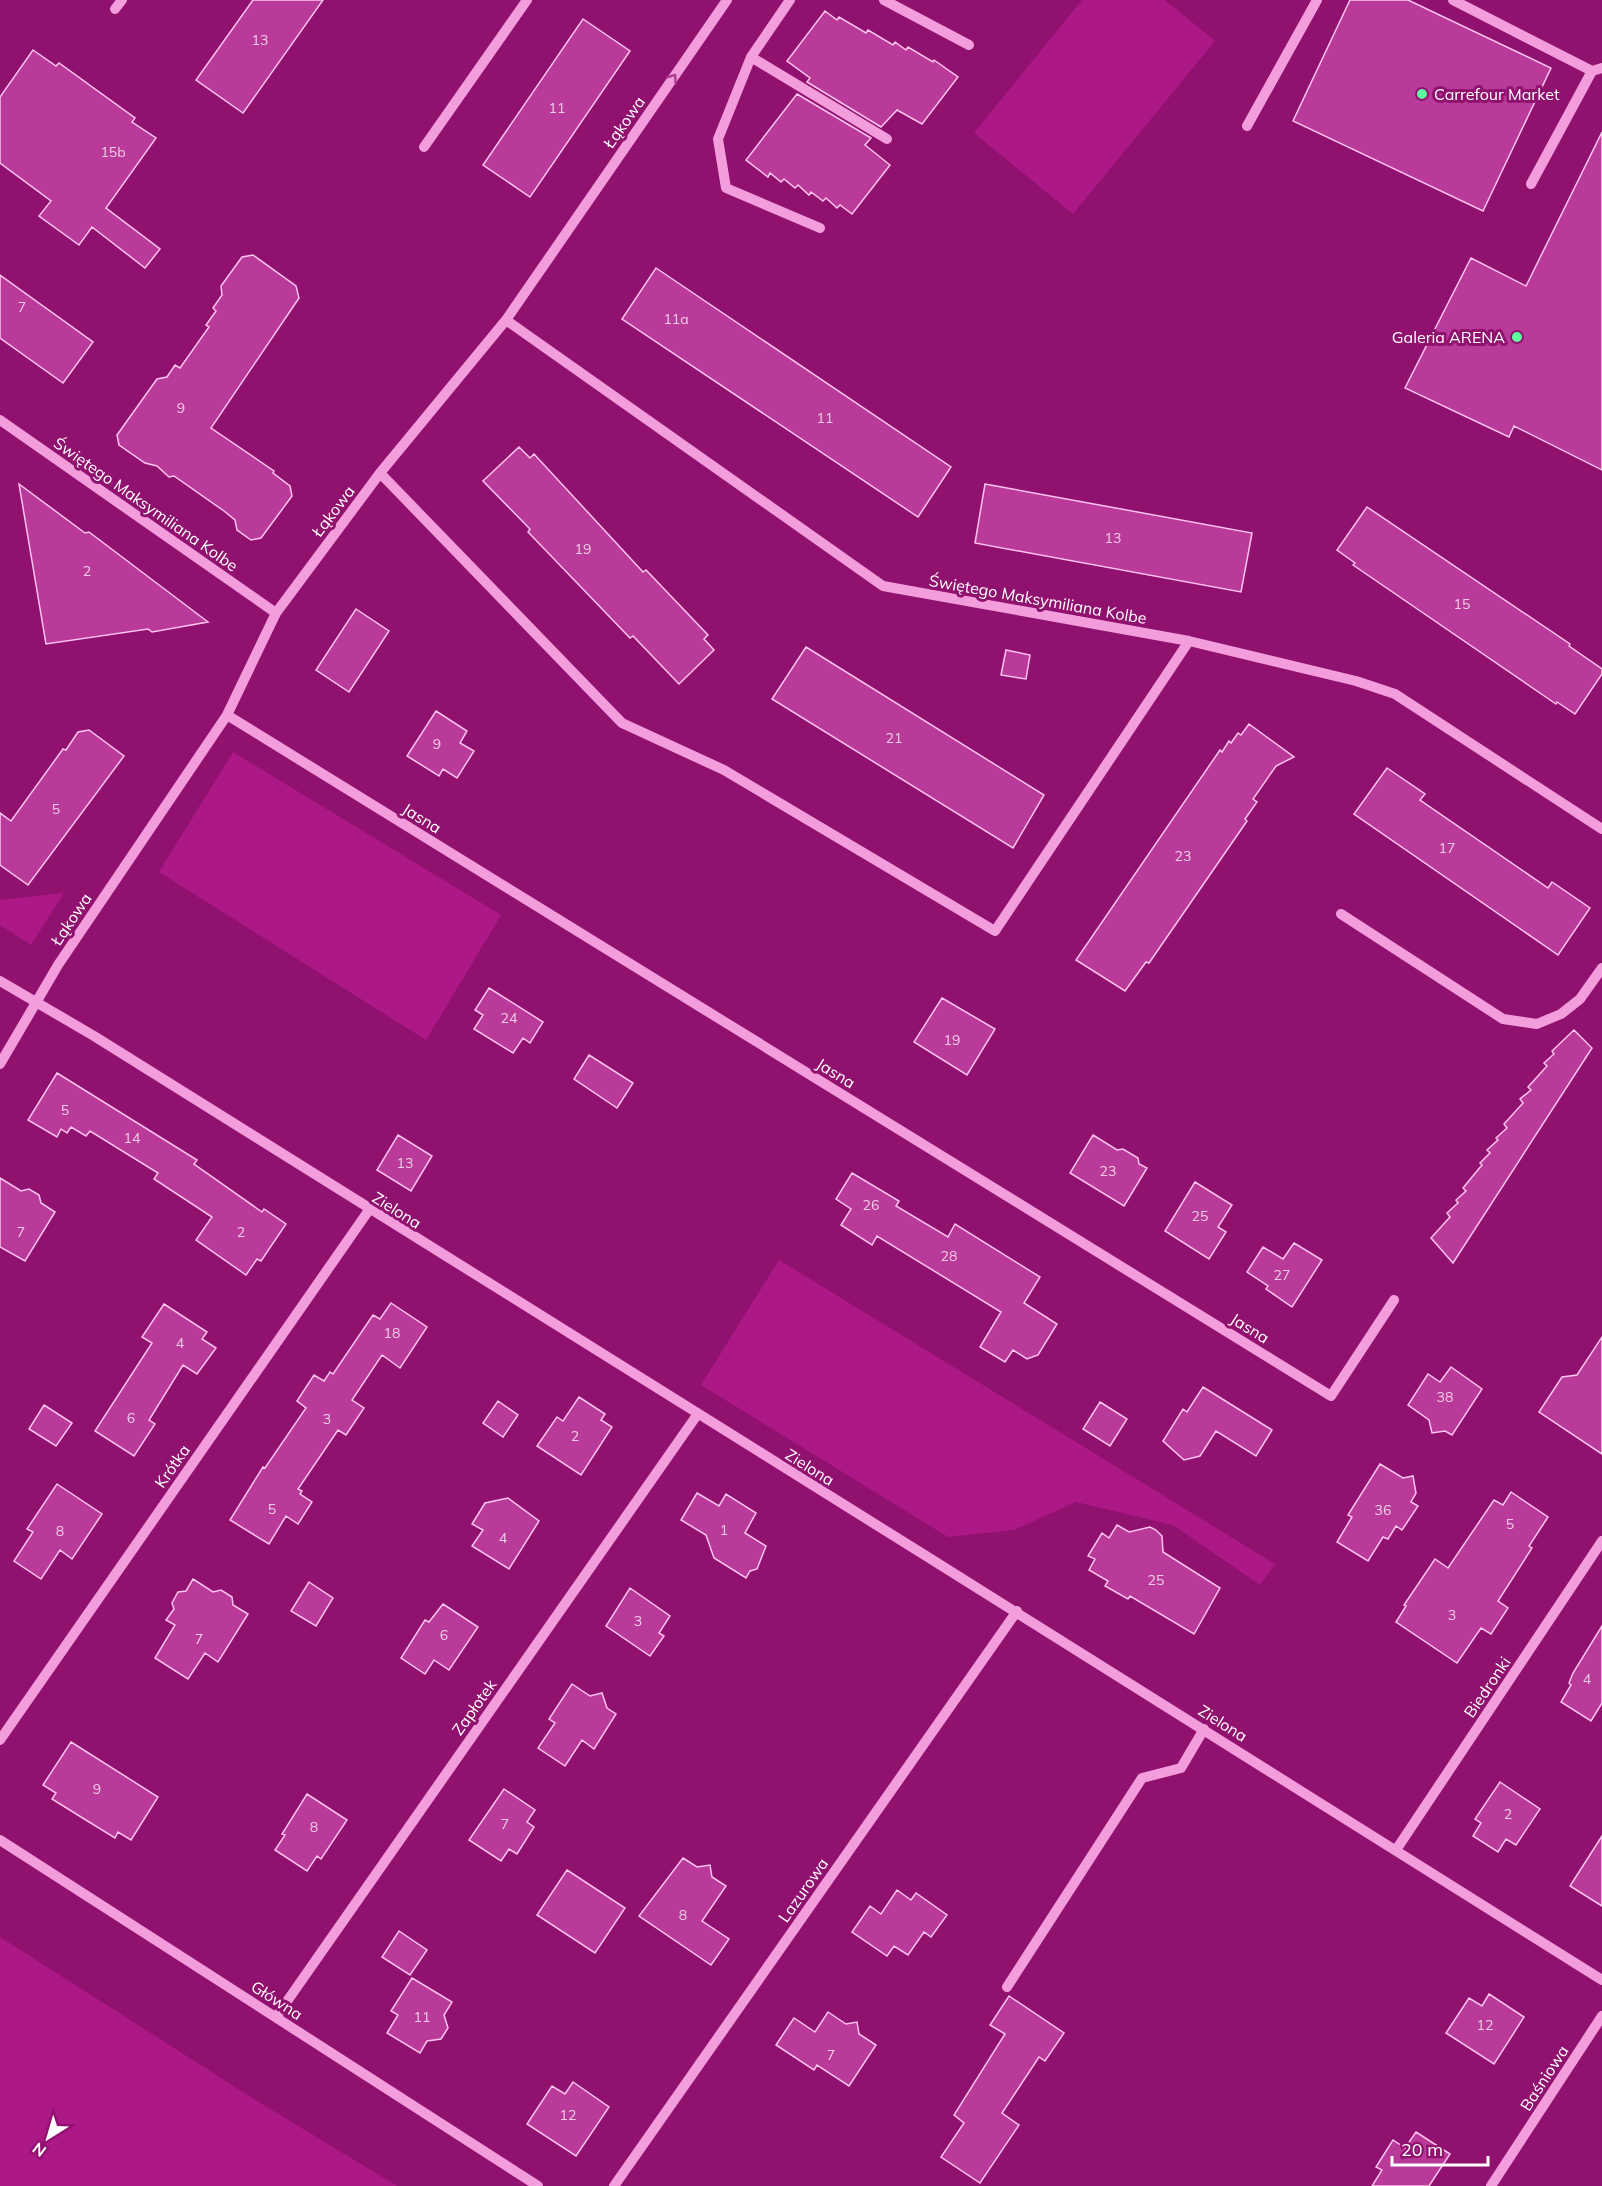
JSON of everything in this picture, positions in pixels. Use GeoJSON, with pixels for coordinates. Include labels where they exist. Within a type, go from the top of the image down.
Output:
{"type":"FeatureCollection","features":[{"type":"Feature","properties":{"kind":"street"},"geometry":{"type":"LineString","coordinates":[[424,147],[527,0]]}},
{"type":"Feature","properties":{"kind":"street","name":"Łąkowa"},"geometry":{"type":"LineString","coordinates":[[0,1064],[58,965],[227,715],[276,613],[380,473],[507,320],[727,0]]}},
{"type":"Feature","properties":{"kind":"street"},"geometry":{"type":"LineString","coordinates":[[790,0],[751,57],[718,139],[726,188],[819,228]]}},
{"type":"Feature","properties":{"kind":"street"},"geometry":{"type":"LineString","coordinates":[[884,0],[969,45]]}},
{"type":"Feature","properties":{"kind":"street"},"geometry":{"type":"LineString","coordinates":[[1247,126],[1317,0]]}},
{"type":"Feature","properties":{"kind":"street"},"geometry":{"type":"LineString","coordinates":[[1453,0],[1597,70],[1531,184]]}},
{"type":"Feature","properties":{"kind":"street"},"geometry":{"type":"LineString","coordinates":[[751,57],[887,139]]}},
{"type":"Feature","properties":{"kind":"street","name":"Świętego Maksymiliana Kolbe"},"geometry":{"type":"LineString","coordinates":[[507,320],[884,586],[1188,641],[1356,681],[1395,694],[1602,829]]}},
{"type":"Feature","properties":{"kind":"street","name":"Świętego Maksymiliana Kolbe"},"geometry":{"type":"LineString","coordinates":[[0,420],[276,613]]}},
{"type":"Feature","properties":{"kind":"street"},"geometry":{"type":"LineString","coordinates":[[380,473],[622,723],[724,770],[995,932],[1188,641]]}},
{"type":"Feature","properties":{"kind":"street","name":"Jasna"},"geometry":{"type":"LineString","coordinates":[[227,715],[1330,1396],[1394,1300]]}},
{"type":"Feature","properties":{"kind":"street"},"geometry":{"type":"LineString","coordinates":[[1341,914],[1503,1019],[1537,1024],[1561,1014],[1580,999],[1602,968]]}},
{"type":"Feature","properties":{"kind":"street","name":"Zielona"},"geometry":{"type":"LineString","coordinates":[[0,981],[94,1036],[697,1415],[1017,1611],[1602,1980]]}},
{"type":"Feature","properties":{"kind":"street","name":"Krótka"},"geometry":{"type":"LineString","coordinates":[[0,1740],[369,1210]]}},
{"type":"Feature","properties":{"kind":"street","name":"Zapłotek"},"geometry":{"type":"LineString","coordinates":[[276,2017],[697,1415]]}},
{"type":"Feature","properties":{"kind":"street","name":"Biedronki"},"geometry":{"type":"LineString","coordinates":[[1396,1850],[1602,1541]]}},
{"type":"Feature","properties":{"kind":"street","name":"Lazurowa"},"geometry":{"type":"LineString","coordinates":[[614,2186],[1017,1611]]}},
{"type":"Feature","properties":{"kind":"street"},"geometry":{"type":"LineString","coordinates":[[1007,1987],[1142,1778],[1181,1768],[1204,1729]]}},
{"type":"Feature","properties":{"kind":"street","name":"Główna"},"geometry":{"type":"LineString","coordinates":[[0,1840],[538,2186]]}},
{"type":"Feature","properties":{"kind":"street","name":"Baśniowa"},"geometry":{"type":"LineString","coordinates":[[1491,2186],[1602,2016]]}},
{"type":"Feature","properties":{"kind":"shaded area"},"geometry":{"type":"Polygon","coordinates":[[[1082,0],[1165,0],[1215,41],[1073,214],[974,133],[1082,0]]]}},
{"type":"Feature","properties":{"kind":"shaded area"},"geometry":{"type":"Polygon","coordinates":[[[233,752],[501,915],[426,1040],[159,872],[233,752]]]}},
{"type":"Feature","properties":{"kind":"shaded area"},"geometry":{"type":"Polygon","coordinates":[[[64,893],[31,945],[0,925],[0,900],[64,893]]]}},
{"type":"Feature","properties":{"kind":"shaded area"},"geometry":{"type":"Polygon","coordinates":[[[779,1260],[1275,1564],[1260,1585],[1173,1525],[1076,1502],[1014,1530],[948,1537],[701,1385],[779,1260]]]}},
{"type":"Feature","properties":{"kind":"shaded area"},"geometry":{"type":"Polygon","coordinates":[[[0,1937],[254,2099],[397,2186],[0,2186],[0,1937]]]}},
{"type":"Feature","properties":{"kind":"building"},"geometry":{"type":"Polygon","coordinates":[[[253,0],[323,0],[243,113],[196,80],[253,0]]]}},
{"type":"Feature","properties":{"kind":"building","name":"Carrefour Market"},"geometry":{"type":"Polygon","coordinates":[[[1350,0],[1408,0],[1551,68],[1483,211],[1293,121],[1350,0]]]}},
{"type":"Feature","properties":{"kind":"building"},"geometry":{"type":"Polygon","coordinates":[[[825,11],[837,20],[839,17],[866,33],[868,30],[893,45],[895,42],[906,50],[908,47],[933,62],[934,60],[958,77],[922,124],[897,110],[881,127],[807,82],[810,78],[787,61],[825,11]]]}},
{"type":"Feature","properties":{"kind":"building"},"geometry":{"type":"Polygon","coordinates":[[[583,19],[630,51],[530,197],[483,165],[583,19]]]}},
{"type":"Feature","properties":{"kind":"building"},"geometry":{"type":"Polygon","coordinates":[[[33,50],[56,66],[59,63],[135,118],[132,122],[156,138],[106,208],[160,249],[145,268],[92,227],[79,245],[39,216],[51,201],[0,163],[0,97],[33,50]]]}},
{"type":"Feature","properties":{"kind":"building"},"geometry":{"type":"Polygon","coordinates":[[[797,94],[871,138],[865,145],[890,165],[852,214],[840,205],[837,208],[826,198],[823,201],[811,192],[809,195],[798,185],[795,188],[784,179],[781,182],[770,173],[768,177],[746,160],[797,94]]]}},
{"type":"Feature","properties":{"kind":"building","name":"Galeria ARENA"},"geometry":{"type":"Polygon","coordinates":[[[1602,132],[1602,470],[1514,426],[1509,437],[1405,388],[1471,258],[1526,286],[1602,132]]]}},
{"type":"Feature","properties":{"kind":"building"},"geometry":{"type":"Polygon","coordinates":[[[253,255],[296,286],[299,298],[211,428],[274,471],[273,473],[290,486],[292,496],[261,538],[251,540],[237,530],[235,520],[224,511],[174,476],[169,477],[157,466],[145,463],[119,445],[117,435],[157,379],[167,377],[175,365],[180,368],[209,327],[206,325],[216,311],[213,308],[222,295],[221,286],[242,257],[253,255]]]}},
{"type":"Feature","properties":{"kind":"building"},"geometry":{"type":"Polygon","coordinates":[[[656,268],[951,467],[918,517],[622,319],[656,268]]]}},
{"type":"Feature","properties":{"kind":"building"},"geometry":{"type":"Polygon","coordinates":[[[0,275],[93,342],[63,383],[0,338],[0,275]]]}},
{"type":"Feature","properties":{"kind":"building"},"geometry":{"type":"Polygon","coordinates":[[[519,447],[530,458],[534,454],[643,572],[646,570],[708,635],[704,639],[714,650],[679,684],[633,636],[630,638],[528,532],[530,529],[483,481],[519,447]]]}},
{"type":"Feature","properties":{"kind":"building"},"geometry":{"type":"Polygon","coordinates":[[[19,484],[85,533],[89,532],[208,622],[152,632],[148,629],[46,644],[19,484]]]}},
{"type":"Feature","properties":{"kind":"building"},"geometry":{"type":"Polygon","coordinates":[[[985,484],[1252,533],[1241,592],[975,543],[985,484]]]}},
{"type":"Feature","properties":{"kind":"building"},"geometry":{"type":"Polygon","coordinates":[[[1367,507],[1570,644],[1569,646],[1602,669],[1602,674],[1575,714],[1557,702],[1556,704],[1353,565],[1355,563],[1337,550],[1367,507]]]}},
{"type":"Feature","properties":{"kind":"building"},"geometry":{"type":"Polygon","coordinates":[[[356,609],[389,631],[349,692],[316,670],[356,609]]]}},
{"type":"Feature","properties":{"kind":"building"},"geometry":{"type":"Polygon","coordinates":[[[806,647],[1044,795],[1013,848],[772,699],[806,647]]]}},
{"type":"Feature","properties":{"kind":"building"},"geometry":{"type":"Polygon","coordinates":[[[1006,650],[1030,655],[1026,679],[1001,675],[1006,650]]]}},
{"type":"Feature","properties":{"kind":"building"},"geometry":{"type":"Polygon","coordinates":[[[436,711],[467,731],[460,743],[474,751],[457,778],[443,769],[439,776],[407,756],[436,711]]]}},
{"type":"Feature","properties":{"kind":"building"},"geometry":{"type":"Polygon","coordinates":[[[1249,724],[1294,757],[1276,766],[1253,799],[1257,802],[1245,819],[1247,821],[1149,963],[1146,962],[1125,991],[1076,960],[1220,750],[1222,752],[1238,733],[1241,735],[1249,724]]]}},
{"type":"Feature","properties":{"kind":"building"},"geometry":{"type":"Polygon","coordinates":[[[89,730],[124,756],[28,885],[0,865],[0,813],[11,821],[63,749],[66,750],[78,732],[89,730]]]}},
{"type":"Feature","properties":{"kind":"building"},"geometry":{"type":"Polygon","coordinates":[[[1387,768],[1425,794],[1420,800],[1548,888],[1552,882],[1590,908],[1558,955],[1354,814],[1387,768]]]}},
{"type":"Feature","properties":{"kind":"building"},"geometry":{"type":"Polygon","coordinates":[[[489,988],[543,1022],[530,1043],[523,1038],[513,1053],[474,1029],[483,1015],[475,1010],[489,988]]]}},
{"type":"Feature","properties":{"kind":"building"},"geometry":{"type":"Polygon","coordinates":[[[942,998],[995,1029],[967,1075],[914,1042],[942,998]]]}},
{"type":"Feature","properties":{"kind":"building"},"geometry":{"type":"Polygon","coordinates":[[[1574,1030],[1592,1048],[1453,1263],[1431,1238],[1450,1217],[1447,1213],[1466,1191],[1463,1188],[1482,1165],[1480,1163],[1490,1153],[1487,1150],[1507,1128],[1504,1124],[1523,1103],[1520,1099],[1531,1090],[1528,1087],[1547,1066],[1544,1063],[1554,1054],[1552,1051],[1574,1030]]]}},
{"type":"Feature","properties":{"kind":"building"},"geometry":{"type":"Polygon","coordinates":[[[589,1055],[633,1083],[617,1108],[574,1079],[589,1055]]]}},
{"type":"Feature","properties":{"kind":"building"},"geometry":{"type":"Polygon","coordinates":[[[57,1073],[197,1160],[194,1164],[262,1212],[264,1209],[286,1224],[261,1261],[257,1259],[246,1275],[196,1240],[212,1217],[154,1179],[158,1173],[90,1131],[86,1136],[71,1127],[67,1133],[61,1129],[57,1137],[28,1120],[57,1073]]]}},
{"type":"Feature","properties":{"kind":"building"},"geometry":{"type":"Polygon","coordinates":[[[398,1135],[432,1156],[411,1191],[377,1170],[398,1135]]]}},
{"type":"Feature","properties":{"kind":"building"},"geometry":{"type":"Polygon","coordinates":[[[1093,1135],[1117,1150],[1123,1149],[1138,1158],[1139,1164],[1147,1168],[1124,1206],[1070,1173],[1093,1135]]]}},
{"type":"Feature","properties":{"kind":"building"},"geometry":{"type":"Polygon","coordinates":[[[852,1173],[899,1201],[896,1206],[948,1237],[955,1224],[1040,1277],[1024,1303],[1057,1324],[1038,1355],[1027,1359],[1013,1350],[1005,1362],[980,1347],[1001,1312],[877,1236],[872,1245],[841,1225],[851,1209],[836,1199],[852,1173]]]}},
{"type":"Feature","properties":{"kind":"building"},"geometry":{"type":"Polygon","coordinates":[[[0,1178],[21,1191],[29,1189],[39,1195],[41,1203],[55,1212],[25,1261],[0,1247],[0,1178]]]}},
{"type":"Feature","properties":{"kind":"building"},"geometry":{"type":"Polygon","coordinates":[[[1195,1182],[1232,1205],[1218,1227],[1226,1232],[1209,1259],[1165,1231],[1195,1182]]]}},
{"type":"Feature","properties":{"kind":"building"},"geometry":{"type":"Polygon","coordinates":[[[1294,1243],[1322,1260],[1292,1307],[1266,1289],[1268,1286],[1247,1272],[1263,1247],[1283,1259],[1294,1243]]]}},
{"type":"Feature","properties":{"kind":"building"},"geometry":{"type":"Polygon","coordinates":[[[391,1303],[427,1327],[400,1368],[382,1355],[352,1400],[364,1408],[346,1435],[338,1430],[298,1489],[302,1491],[300,1494],[312,1502],[298,1524],[286,1516],[269,1544],[230,1520],[263,1467],[265,1468],[306,1408],[297,1401],[314,1375],[324,1381],[330,1372],[333,1374],[373,1315],[380,1319],[391,1303]]]}},
{"type":"Feature","properties":{"kind":"building"},"geometry":{"type":"Polygon","coordinates":[[[164,1304],[207,1332],[202,1339],[216,1348],[197,1374],[183,1365],[149,1420],[155,1424],[134,1456],[95,1431],[152,1343],[142,1337],[164,1304]]]}},
{"type":"Feature","properties":{"kind":"building"},"geometry":{"type":"Polygon","coordinates":[[[1602,1337],[1602,1454],[1539,1412],[1562,1377],[1577,1375],[1602,1337]]]}},
{"type":"Feature","properties":{"kind":"building"},"geometry":{"type":"Polygon","coordinates":[[[1451,1367],[1482,1389],[1452,1435],[1445,1431],[1432,1433],[1429,1420],[1408,1405],[1428,1374],[1440,1382],[1451,1367]]]}},
{"type":"Feature","properties":{"kind":"building"},"geometry":{"type":"Polygon","coordinates":[[[1203,1387],[1272,1430],[1256,1456],[1216,1431],[1200,1456],[1184,1460],[1163,1441],[1183,1409],[1187,1412],[1203,1387]]]}},
{"type":"Feature","properties":{"kind":"building"},"geometry":{"type":"Polygon","coordinates":[[[579,1397],[605,1414],[601,1420],[612,1427],[581,1475],[537,1446],[557,1417],[563,1421],[579,1397]]]}},
{"type":"Feature","properties":{"kind":"building"},"geometry":{"type":"Polygon","coordinates":[[[498,1401],[518,1415],[503,1437],[483,1423],[498,1401]]]}},
{"type":"Feature","properties":{"kind":"building"},"geometry":{"type":"Polygon","coordinates":[[[1100,1402],[1127,1419],[1110,1446],[1083,1429],[1100,1402]]]}},
{"type":"Feature","properties":{"kind":"building"},"geometry":{"type":"Polygon","coordinates":[[[44,1405],[72,1423],[56,1446],[29,1429],[44,1405]]]}},
{"type":"Feature","properties":{"kind":"building"},"geometry":{"type":"Polygon","coordinates":[[[1380,1464],[1403,1478],[1413,1476],[1416,1493],[1411,1502],[1418,1506],[1402,1530],[1396,1526],[1388,1539],[1383,1537],[1368,1561],[1337,1542],[1352,1517],[1348,1515],[1380,1464]]]}},
{"type":"Feature","properties":{"kind":"building"},"geometry":{"type":"Polygon","coordinates":[[[57,1484],[102,1514],[72,1559],[60,1550],[41,1579],[14,1561],[33,1532],[27,1529],[57,1484]]]}},
{"type":"Feature","properties":{"kind":"building"},"geometry":{"type":"Polygon","coordinates":[[[1511,1492],[1548,1517],[1529,1546],[1532,1548],[1498,1601],[1508,1608],[1491,1634],[1481,1628],[1457,1663],[1396,1622],[1406,1606],[1404,1605],[1435,1559],[1448,1568],[1494,1500],[1503,1505],[1511,1492]]]}},
{"type":"Feature","properties":{"kind":"building"},"geometry":{"type":"Polygon","coordinates":[[[697,1493],[719,1506],[726,1494],[756,1513],[745,1533],[766,1546],[757,1569],[750,1571],[746,1578],[714,1558],[706,1535],[681,1520],[697,1493]]]}},
{"type":"Feature","properties":{"kind":"building"},"geometry":{"type":"Polygon","coordinates":[[[508,1498],[539,1521],[509,1569],[472,1546],[483,1530],[472,1524],[485,1503],[508,1498]]]}},
{"type":"Feature","properties":{"kind":"building"},"geometry":{"type":"Polygon","coordinates":[[[1117,1525],[1129,1532],[1150,1527],[1156,1530],[1162,1536],[1163,1552],[1220,1588],[1194,1634],[1130,1596],[1128,1599],[1105,1586],[1108,1581],[1089,1570],[1095,1559],[1088,1556],[1102,1533],[1109,1538],[1117,1525]]]}},
{"type":"Feature","properties":{"kind":"building"},"geometry":{"type":"Polygon","coordinates":[[[193,1579],[213,1592],[221,1590],[232,1597],[233,1605],[248,1614],[218,1662],[205,1653],[188,1679],[155,1658],[175,1625],[166,1620],[174,1609],[172,1603],[178,1592],[186,1591],[193,1579]]]}},
{"type":"Feature","properties":{"kind":"building"},"geometry":{"type":"Polygon","coordinates":[[[309,1582],[333,1598],[316,1626],[291,1611],[309,1582]]]}},
{"type":"Feature","properties":{"kind":"building"},"geometry":{"type":"Polygon","coordinates":[[[630,1588],[670,1616],[659,1633],[664,1636],[650,1656],[606,1626],[630,1588]]]}},
{"type":"Feature","properties":{"kind":"building"},"geometry":{"type":"Polygon","coordinates":[[[443,1604],[478,1627],[449,1670],[434,1660],[425,1674],[401,1658],[425,1620],[429,1622],[443,1604]]]}},
{"type":"Feature","properties":{"kind":"building"},"geometry":{"type":"Polygon","coordinates":[[[1602,1626],[1602,1703],[1591,1721],[1561,1702],[1571,1685],[1569,1683],[1573,1673],[1602,1626]]]}},
{"type":"Feature","properties":{"kind":"building"},"geometry":{"type":"Polygon","coordinates":[[[572,1684],[590,1696],[602,1693],[607,1708],[616,1714],[594,1749],[582,1740],[565,1766],[538,1748],[555,1723],[549,1719],[572,1684]]]}},
{"type":"Feature","properties":{"kind":"building"},"geometry":{"type":"Polygon","coordinates":[[[71,1742],[158,1797],[131,1840],[118,1832],[115,1838],[52,1799],[56,1793],[43,1785],[71,1742]]]}},
{"type":"Feature","properties":{"kind":"building"},"geometry":{"type":"Polygon","coordinates":[[[1500,1782],[1540,1809],[1516,1845],[1506,1839],[1498,1852],[1473,1836],[1481,1823],[1475,1819],[1500,1782]]]}},
{"type":"Feature","properties":{"kind":"building"},"geometry":{"type":"Polygon","coordinates":[[[504,1789],[535,1810],[527,1822],[534,1827],[517,1854],[509,1849],[501,1861],[469,1840],[504,1789]]]}},
{"type":"Feature","properties":{"kind":"building"},"geometry":{"type":"Polygon","coordinates":[[[307,1794],[347,1820],[321,1859],[317,1856],[307,1871],[275,1850],[285,1835],[282,1834],[307,1794]]]}},
{"type":"Feature","properties":{"kind":"building"},"geometry":{"type":"Polygon","coordinates":[[[1602,1836],[1602,1906],[1570,1886],[1602,1836]]]}},
{"type":"Feature","properties":{"kind":"building"},"geometry":{"type":"Polygon","coordinates":[[[683,1858],[697,1867],[710,1865],[712,1877],[726,1886],[702,1921],[729,1939],[711,1965],[639,1916],[683,1858]]]}},
{"type":"Feature","properties":{"kind":"building"},"geometry":{"type":"Polygon","coordinates":[[[567,1870],[625,1908],[595,1953],[537,1915],[567,1870]]]}},
{"type":"Feature","properties":{"kind":"building"},"geometry":{"type":"Polygon","coordinates":[[[897,1890],[911,1900],[916,1893],[947,1915],[931,1937],[924,1932],[908,1955],[894,1946],[887,1956],[852,1932],[870,1906],[881,1914],[897,1890]]]}},
{"type":"Feature","properties":{"kind":"building"},"geometry":{"type":"Polygon","coordinates":[[[399,1931],[427,1950],[410,1975],[382,1957],[399,1931]]]}},
{"type":"Feature","properties":{"kind":"building"},"geometry":{"type":"Polygon","coordinates":[[[412,1978],[452,2002],[444,2015],[448,2028],[441,2039],[427,2041],[420,2053],[387,2033],[398,2015],[391,2011],[412,1978]]]}},
{"type":"Feature","properties":{"kind":"building"},"geometry":{"type":"Polygon","coordinates":[[[1489,1994],[1524,2017],[1494,2064],[1446,2033],[1469,1998],[1482,2006],[1489,1994]]]}},
{"type":"Feature","properties":{"kind":"building"},"geometry":{"type":"Polygon","coordinates":[[[1009,1996],[1064,2033],[1045,2061],[1039,2057],[1002,2113],[1019,2125],[980,2183],[941,2157],[964,2123],[954,2115],[1005,2034],[990,2025],[1009,1996]]]}},
{"type":"Feature","properties":{"kind":"building"},"geometry":{"type":"Polygon","coordinates":[[[828,2012],[846,2024],[857,2022],[859,2034],[876,2045],[849,2086],[817,2065],[814,2070],[776,2045],[794,2018],[815,2032],[828,2012]]]}},
{"type":"Feature","properties":{"kind":"building"},"geometry":{"type":"Polygon","coordinates":[[[573,2082],[609,2107],[576,2156],[527,2124],[552,2086],[565,2094],[573,2082]]]}},
{"type":"Feature","properties":{"kind":"building"},"geometry":{"type":"Polygon","coordinates":[[[1416,2132],[1450,2154],[1429,2186],[1372,2186],[1382,2170],[1376,2167],[1393,2140],[1405,2148],[1416,2132]]]}},
{"type":"Feature","properties":{"kind":"place","name":"Carrefour Market"},"geometry":{"type":"Point","coordinates":[1422,94]}},
{"type":"Feature","properties":{"kind":"place","name":"Galeria ARENA"},"geometry":{"type":"Point","coordinates":[1517,337]}}]}
